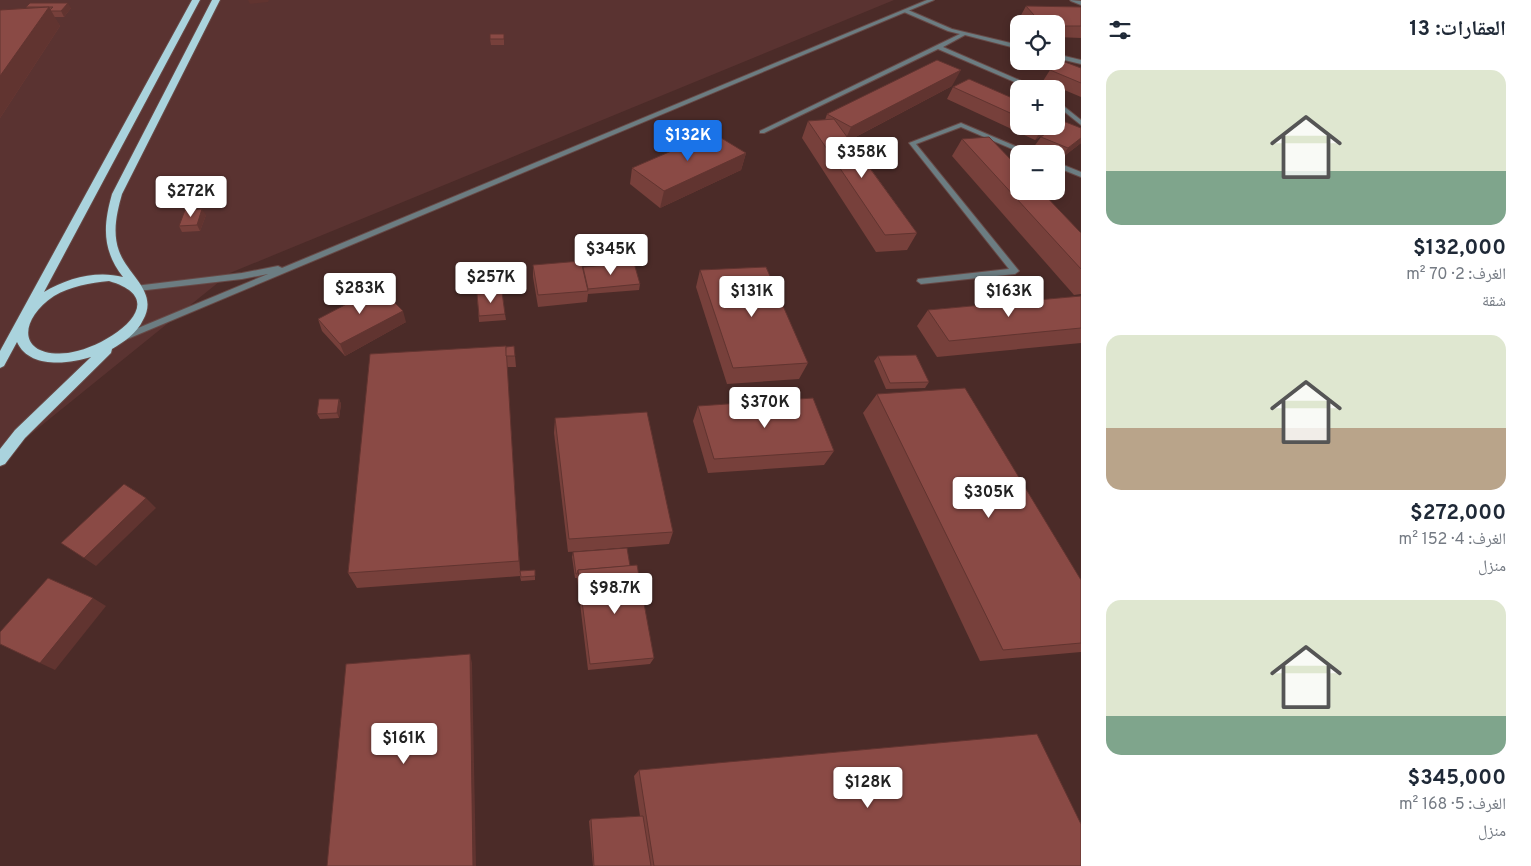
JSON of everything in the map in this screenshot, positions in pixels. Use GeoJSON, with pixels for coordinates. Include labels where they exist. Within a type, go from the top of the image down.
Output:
{"type":"FeatureCollection","features":[{"type":"Feature","properties":{"kind":"highway"},"geometry":{"type":"LineString","coordinates":[[0,362],[196,0]]}},
{"type":"Feature","properties":{"kind":"highway"},"geometry":{"type":"LineString","coordinates":[[0,460],[20,434],[132,327],[142,312],[143,298],[138,288],[118,264],[110,247],[109,220],[117,194],[216,0]]}},
{"type":"Feature","properties":{"kind":"highway"},"geometry":{"type":"LineString","coordinates":[[117,340],[96,351],[74,358],[52,359],[36,356],[24,347],[19,335],[22,321],[32,307],[48,295],[81,281],[109,277],[126,280],[138,288]]}},
{"type":"Feature","properties":{"kind":"street"},"geometry":{"type":"LineString","coordinates":[[117,340],[301,265],[931,0]]}},
{"type":"Feature","properties":{"kind":"street"},"geometry":{"type":"LineString","coordinates":[[1072,0],[1081,3]]}},
{"type":"Feature","properties":{"kind":"street"},"geometry":{"type":"LineString","coordinates":[[906,11],[950,30],[1010,45]]}},
{"type":"Feature","properties":{"kind":"street"},"geometry":{"type":"LineString","coordinates":[[762,132],[964,34]]}},
{"type":"Feature","properties":{"kind":"street"},"geometry":{"type":"LineString","coordinates":[[939,46],[1016,80]]}},
{"type":"Feature","properties":{"kind":"street"},"geometry":{"type":"LineString","coordinates":[[1065,58],[1081,62]]}},
{"type":"Feature","properties":{"kind":"street"},"geometry":{"type":"LineString","coordinates":[[1065,110],[1081,123]]}},
{"type":"Feature","properties":{"kind":"street"},"geometry":{"type":"LineString","coordinates":[[921,281],[1014,271],[912,143],[961,125],[1010,145]]}},
{"type":"Feature","properties":{"kind":"street"},"geometry":{"type":"LineString","coordinates":[[1065,168],[1081,174]]}},
{"type":"Feature","properties":{"kind":"street"},"geometry":{"type":"LineString","coordinates":[[138,288],[242,276],[301,265]]}},
{"type":"Feature","properties":{"kind":"shaded area"},"geometry":{"type":"Polygon","coordinates":[[[0,0],[894,0],[230,273],[0,459],[0,0]]]}},
{"type":"Feature","properties":{"kind":"building"},"geometry":{"type":"Polygon","coordinates":[[[30,3],[68,3],[61,11],[51,11],[53,7],[26,7],[30,3]]]}},
{"type":"Feature","properties":{"kind":"building"},"geometry":{"type":"Polygon","coordinates":[[[1026,6],[1081,7],[1081,26],[1065,26],[1065,15],[1034,15],[1026,6]]]}},
{"type":"Feature","properties":{"kind":"building"},"geometry":{"type":"Polygon","coordinates":[[[49,7],[0,76],[0,10],[49,7]]]}},
{"type":"Feature","properties":{"kind":"building"},"geometry":{"type":"Polygon","coordinates":[[[490,34],[504,34],[504,39],[490,39],[490,34]]]}},
{"type":"Feature","properties":{"kind":"building"},"geometry":{"type":"Polygon","coordinates":[[[937,60],[961,70],[851,127],[827,114],[937,60]]]}},
{"type":"Feature","properties":{"kind":"building"},"geometry":{"type":"Polygon","coordinates":[[[1065,62],[1081,68],[1081,83],[1050,70],[1065,70],[1065,62]]]}},
{"type":"Feature","properties":{"kind":"building"},"geometry":{"type":"Polygon","coordinates":[[[969,79],[1010,97],[1010,113],[953,87],[969,79]]]}},
{"type":"Feature","properties":{"kind":"building"},"geometry":{"type":"Polygon","coordinates":[[[834,119],[917,233],[885,235],[808,121],[834,119]]]}},
{"type":"Feature","properties":{"kind":"building"},"geometry":{"type":"Polygon","coordinates":[[[1065,122],[1081,128],[1081,138],[1068,148],[1065,145],[1041,137],[1044,135],[1065,135],[1065,122]]]}},
{"type":"Feature","properties":{"kind":"building"},"geometry":{"type":"Polygon","coordinates":[[[713,133],[746,153],[664,191],[632,168],[713,133]]]}},
{"type":"Feature","properties":{"kind":"building"},"geometry":{"type":"Polygon","coordinates":[[[989,137],[1010,159],[1010,191],[962,139],[989,137]]]}},
{"type":"Feature","properties":{"kind":"building"},"geometry":{"type":"Polygon","coordinates":[[[1018,200],[1050,200],[1081,233],[1081,269],[1018,200]]]}},
{"type":"Feature","properties":{"kind":"building"},"geometry":{"type":"Polygon","coordinates":[[[202,209],[197,225],[179,226],[185,210],[202,209]]]}},
{"type":"Feature","properties":{"kind":"building"},"geometry":{"type":"Polygon","coordinates":[[[581,261],[588,291],[538,295],[533,265],[581,261]]]}},
{"type":"Feature","properties":{"kind":"building"},"geometry":{"type":"Polygon","coordinates":[[[634,263],[640,284],[588,289],[583,267],[634,263]]]}},
{"type":"Feature","properties":{"kind":"building"},"geometry":{"type":"Polygon","coordinates":[[[766,267],[808,363],[733,368],[700,270],[766,267]]]}},
{"type":"Feature","properties":{"kind":"building"},"geometry":{"type":"Polygon","coordinates":[[[379,287],[403,311],[340,344],[318,319],[379,287]]]}},
{"type":"Feature","properties":{"kind":"building"},"geometry":{"type":"Polygon","coordinates":[[[502,292],[505,314],[479,316],[477,294],[502,292]]]}},
{"type":"Feature","properties":{"kind":"building"},"geometry":{"type":"Polygon","coordinates":[[[1081,296],[1081,328],[949,341],[928,310],[1081,296]]]}},
{"type":"Feature","properties":{"kind":"building"},"geometry":{"type":"Polygon","coordinates":[[[506,346],[519,561],[348,573],[370,354],[506,346]]]}},
{"type":"Feature","properties":{"kind":"building"},"geometry":{"type":"Polygon","coordinates":[[[514,346],[515,356],[506,356],[506,347],[514,346]]]}},
{"type":"Feature","properties":{"kind":"building"},"geometry":{"type":"Polygon","coordinates":[[[916,355],[929,382],[890,383],[878,356],[916,355]]]}},
{"type":"Feature","properties":{"kind":"building"},"geometry":{"type":"Polygon","coordinates":[[[965,388],[1081,580],[1081,643],[1003,650],[877,394],[965,388]]]}},
{"type":"Feature","properties":{"kind":"building"},"geometry":{"type":"Polygon","coordinates":[[[813,398],[834,451],[714,459],[698,406],[813,398]]]}},
{"type":"Feature","properties":{"kind":"building"},"geometry":{"type":"Polygon","coordinates":[[[319,399],[339,399],[337,413],[317,414],[319,399]]]}},
{"type":"Feature","properties":{"kind":"building"},"geometry":{"type":"Polygon","coordinates":[[[647,412],[673,532],[569,539],[555,418],[647,412]]]}},
{"type":"Feature","properties":{"kind":"building"},"geometry":{"type":"Polygon","coordinates":[[[124,484],[146,498],[84,558],[61,543],[124,484]]]}},
{"type":"Feature","properties":{"kind":"building"},"geometry":{"type":"Polygon","coordinates":[[[627,548],[630,566],[578,570],[576,574],[573,552],[627,548]]]}},
{"type":"Feature","properties":{"kind":"building"},"geometry":{"type":"Polygon","coordinates":[[[637,565],[654,658],[590,664],[578,570],[637,565]]]}},
{"type":"Feature","properties":{"kind":"building"},"geometry":{"type":"Polygon","coordinates":[[[535,570],[535,576],[521,577],[520,571],[535,570]]]}},
{"type":"Feature","properties":{"kind":"building"},"geometry":{"type":"Polygon","coordinates":[[[48,578],[93,598],[40,663],[0,644],[0,632],[48,578]]]}},
{"type":"Feature","properties":{"kind":"building"},"geometry":{"type":"Polygon","coordinates":[[[470,654],[473,866],[327,866],[346,664],[470,654]]]}},
{"type":"Feature","properties":{"kind":"building"},"geometry":{"type":"Polygon","coordinates":[[[1037,734],[1081,824],[1081,866],[654,866],[639,770],[1037,734]]]}},
{"type":"Feature","properties":{"kind":"building"},"geometry":{"type":"Polygon","coordinates":[[[643,816],[651,866],[594,866],[591,819],[643,816]]]}}]}
